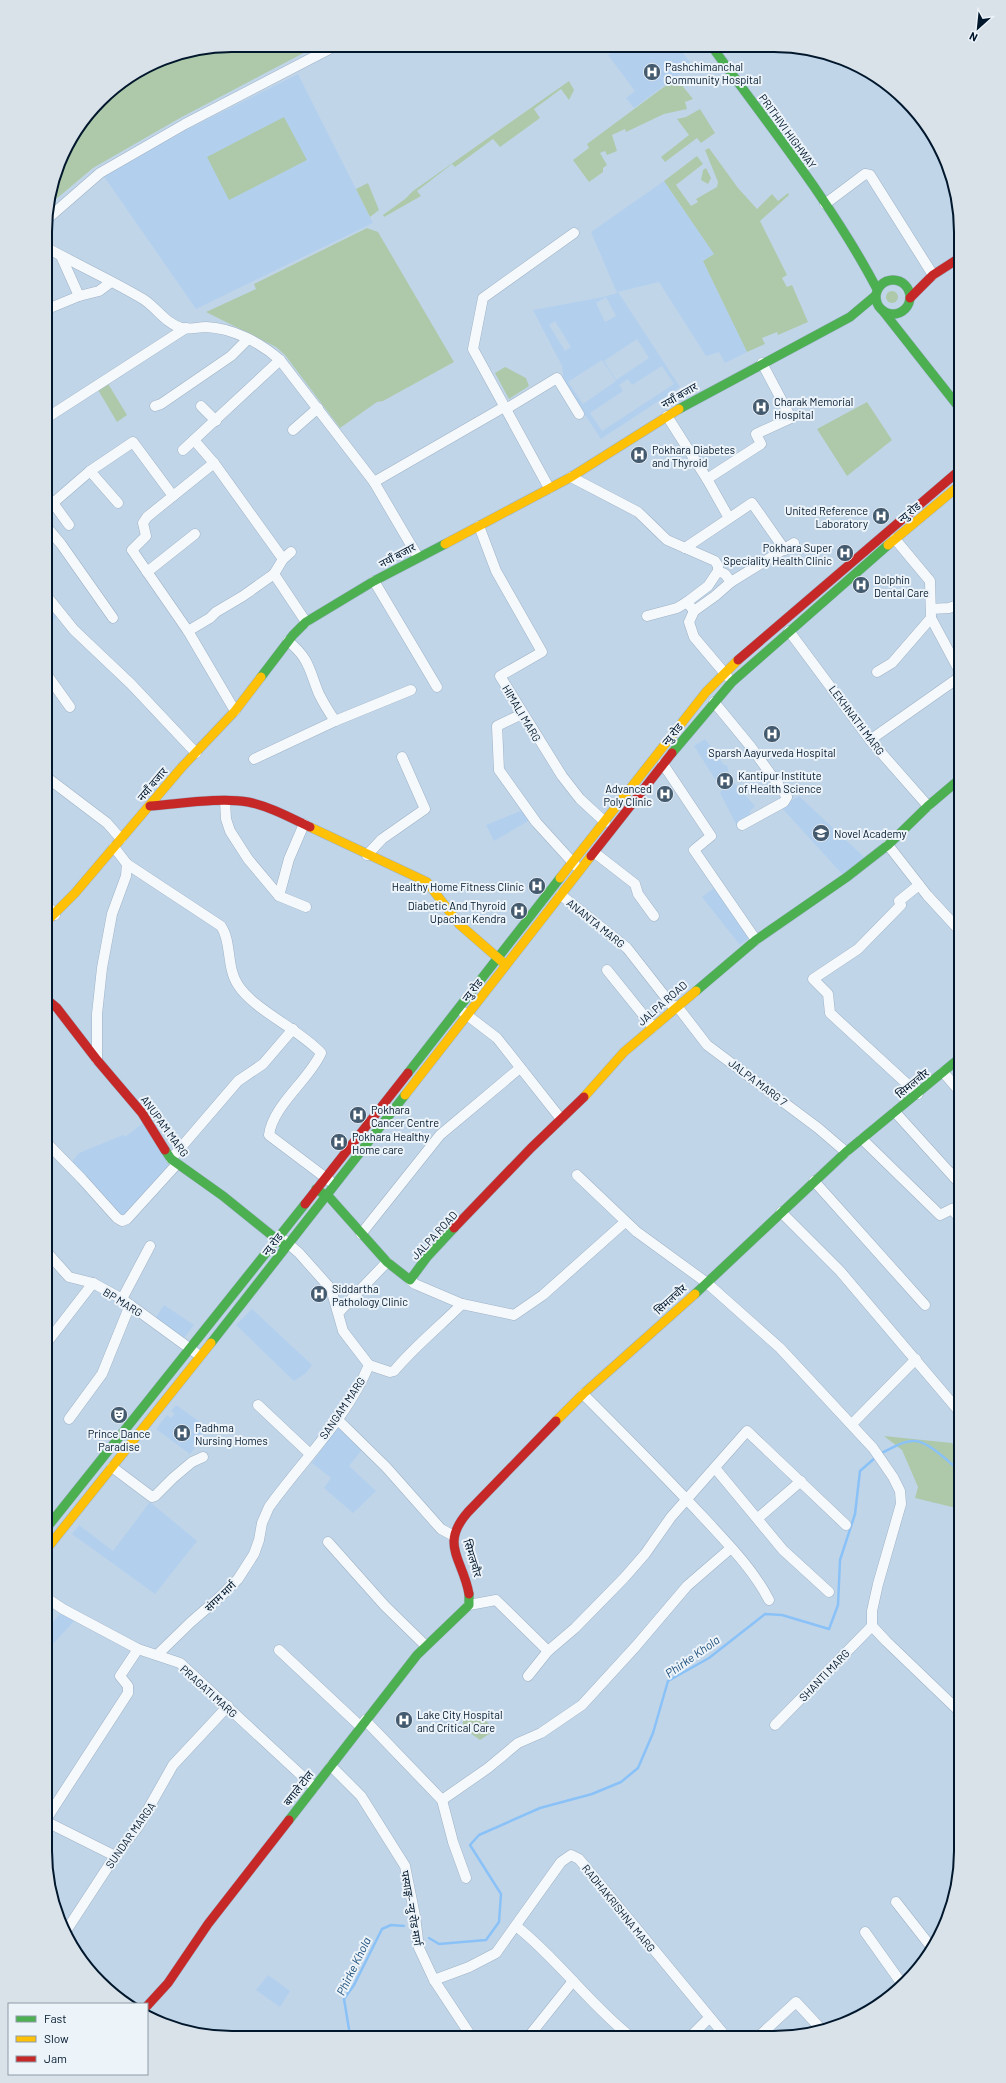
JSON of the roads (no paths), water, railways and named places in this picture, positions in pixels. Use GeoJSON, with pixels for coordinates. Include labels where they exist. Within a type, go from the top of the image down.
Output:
{"type":"FeatureCollection","features":[{"type":"Feature","properties":{"kind":"main road","name":"PRITHIVI HIGHWAY"},"geometry":{"type":"LineString","coordinates":[[716,52],[827,206],[864,264],[876,292]]}},
{"type":"Feature","properties":{"kind":"main road","name":"PRITHIVI HIGHWAY"},"geometry":{"type":"LineString","coordinates":[[827,206],[875,264]]}},
{"type":"Feature","properties":{"kind":"main road"},"geometry":{"type":"LineString","coordinates":[[920,358],[906,323],[905,308],[910,298],[933,275],[954,262]]}},
{"type":"Feature","properties":{"kind":"main road"},"geometry":{"type":"LineString","coordinates":[[883,274],[907,286],[910,298]]}},
{"type":"Feature","properties":{"kind":"main road"},"geometry":{"type":"LineString","coordinates":[[850,317],[876,292],[883,282],[933,275]]}},
{"type":"Feature","properties":{"kind":"main road"},"geometry":{"type":"LineString","coordinates":[[876,292],[876,301],[882,310],[954,401]]}},
{"type":"Feature","properties":{"kind":"main road"},"geometry":{"type":"LineString","coordinates":[[850,317],[882,310],[897,313],[905,308]]}},
{"type":"Feature","properties":{"kind":"main road","name":"नयाँ बजार"},"geometry":{"type":"LineString","coordinates":[[52,918],[196,753],[236,711],[288,641],[306,622],[374,581],[571,476],[667,416],[762,363],[850,317]]}},
{"type":"Feature","properties":{"kind":"main road","name":"न्यु रोड"},"geometry":{"type":"LineString","coordinates":[[52,1521],[191,1349],[277,1237],[706,692],[724,672],[954,475]]}},
{"type":"Feature","properties":{"kind":"main road","name":"न्यु रोड"},"geometry":{"type":"LineString","coordinates":[[52,1542],[200,1357],[334,1184],[561,895],[595,854],[663,764],[714,702],[732,682],[789,631],[954,490]]}},
{"type":"Feature","properties":{"kind":"main road","name":"JALPA ROAD"},"geometry":{"type":"LineString","coordinates":[[410,1280],[427,1257],[624,1052],[756,940],[847,877],[888,845],[928,806],[954,784]]}},
{"type":"Feature","properties":{"kind":"main road"},"geometry":{"type":"LineString","coordinates":[[150,806],[225,801],[248,802],[263,806],[304,824],[427,882],[459,924],[507,965]]}},
{"type":"Feature","properties":{"kind":"main road","name":"ANUPAM MARG"},"geometry":{"type":"LineString","coordinates":[[52,1004],[57,1008],[97,1060],[142,1113],[174,1161],[277,1237]]}},
{"type":"Feature","properties":{"kind":"main road","name":"सिमलचौर"},"geometry":{"type":"LineString","coordinates":[[469,1605],[470,1591],[458,1555],[454,1536],[458,1524],[468,1512],[583,1394],[707,1282],[846,1152],[954,1063]]}},
{"type":"Feature","properties":{"kind":"main road"},"geometry":{"type":"LineString","coordinates":[[316,1188],[326,1195],[339,1208],[387,1262],[410,1280]]}},
{"type":"Feature","properties":{"kind":"main road","name":"बगाले टोल"},"geometry":{"type":"LineString","coordinates":[[148,2005],[168,1983],[208,1924],[331,1766],[362,1723],[425,1645],[469,1605]]}},
{"type":"Feature","properties":{"kind":"street"},"geometry":{"type":"LineString","coordinates":[[53,214],[100,173],[185,124],[323,52]]}},
{"type":"Feature","properties":{"kind":"street"},"geometry":{"type":"LineString","coordinates":[[827,206],[865,174],[870,175],[933,275]]}},
{"type":"Feature","properties":{"kind":"street"},"geometry":{"type":"LineString","coordinates":[[549,488],[473,349],[483,298],[574,233]]}},
{"type":"Feature","properties":{"kind":"street"},"geometry":{"type":"LineString","coordinates":[[52,251],[144,300],[168,321],[186,328],[218,328],[248,339],[261,346],[280,360],[374,482],[418,557]]}},
{"type":"Feature","properties":{"kind":"street"},"geometry":{"type":"LineString","coordinates":[[60,256],[79,296]]}},
{"type":"Feature","properties":{"kind":"street"},"geometry":{"type":"LineString","coordinates":[[52,307],[79,296],[99,291],[111,282]]}},
{"type":"Feature","properties":{"kind":"street"},"geometry":{"type":"LineString","coordinates":[[52,414],[186,328]]}},
{"type":"Feature","properties":{"kind":"street"},"geometry":{"type":"LineString","coordinates":[[155,406],[161,404],[231,356],[248,339]]}},
{"type":"Feature","properties":{"kind":"street"},"geometry":{"type":"LineString","coordinates":[[183,450],[280,360]]}},
{"type":"Feature","properties":{"kind":"street"},"geometry":{"type":"LineString","coordinates":[[707,479],[761,444],[756,434],[791,418],[762,363]]}},
{"type":"Feature","properties":{"kind":"street"},"geometry":{"type":"LineString","coordinates":[[374,482],[557,378],[579,414]]}},
{"type":"Feature","properties":{"kind":"street"},"geometry":{"type":"LineString","coordinates":[[201,406],[216,420]]}},
{"type":"Feature","properties":{"kind":"street"},"geometry":{"type":"LineString","coordinates":[[293,430],[318,408]]}},
{"type":"Feature","properties":{"kind":"street"},"geometry":{"type":"LineString","coordinates":[[667,416],[707,479],[729,518]]}},
{"type":"Feature","properties":{"kind":"street"},"geometry":{"type":"LineString","coordinates":[[188,631],[210,618],[216,612],[243,596],[274,574],[287,556],[214,463],[194,440]]}},
{"type":"Feature","properties":{"kind":"street"},"geometry":{"type":"LineString","coordinates":[[69,525],[53,502],[90,471],[132,442],[173,496]]}},
{"type":"Feature","properties":{"kind":"street"},"geometry":{"type":"LineString","coordinates":[[214,463],[144,519],[143,523],[146,536],[132,550],[188,631],[236,711]]}},
{"type":"Feature","properties":{"kind":"street"},"geometry":{"type":"LineString","coordinates":[[90,471],[118,503]]}},
{"type":"Feature","properties":{"kind":"street"},"geometry":{"type":"LineString","coordinates":[[571,476],[638,512],[667,540],[714,561],[718,566],[718,571],[708,586],[686,602],[677,608],[647,616]]}},
{"type":"Feature","properties":{"kind":"street"},"geometry":{"type":"LineString","coordinates":[[685,548],[752,503],[785,550]]}},
{"type":"Feature","properties":{"kind":"street","name":"HIMALI MARG"},"geometry":{"type":"LineString","coordinates":[[479,526],[496,571],[542,652],[500,676],[522,714],[562,776],[580,799],[605,822]]}},
{"type":"Feature","properties":{"kind":"street"},"geometry":{"type":"LineString","coordinates":[[52,533],[62,544],[113,618]]}},
{"type":"Feature","properties":{"kind":"street"},"geometry":{"type":"LineString","coordinates":[[147,572],[195,534]]}},
{"type":"Feature","properties":{"kind":"street"},"geometry":{"type":"LineString","coordinates":[[895,539],[930,581],[931,614],[954,661]]}},
{"type":"Feature","properties":{"kind":"street"},"geometry":{"type":"LineString","coordinates":[[732,682],[694,637],[689,622],[694,610],[715,596],[731,582],[794,544]]}},
{"type":"Feature","properties":{"kind":"street"},"geometry":{"type":"LineString","coordinates":[[718,571],[725,574],[731,582]]}},
{"type":"Feature","properties":{"kind":"street"},"geometry":{"type":"LineString","coordinates":[[274,574],[306,622]]}},
{"type":"Feature","properties":{"kind":"street"},"geometry":{"type":"LineString","coordinates":[[374,581],[406,632],[437,688]]}},
{"type":"Feature","properties":{"kind":"street"},"geometry":{"type":"LineString","coordinates":[[686,602],[694,610]]}},
{"type":"Feature","properties":{"kind":"street"},"geometry":{"type":"LineString","coordinates":[[52,603],[74,630],[131,684],[196,753]]}},
{"type":"Feature","properties":{"kind":"street"},"geometry":{"type":"LineString","coordinates":[[877,672],[892,663],[931,614],[954,606]]}},
{"type":"Feature","properties":{"kind":"street","name":"LEKHNATH MARG"},"geometry":{"type":"LineString","coordinates":[[789,631],[857,720],[870,740],[928,806]]}},
{"type":"Feature","properties":{"kind":"street"},"geometry":{"type":"LineString","coordinates":[[288,641],[299,650],[311,667],[319,694],[334,721]]}},
{"type":"Feature","properties":{"kind":"street"},"geometry":{"type":"LineString","coordinates":[[870,740],[954,680]]}},
{"type":"Feature","properties":{"kind":"street"},"geometry":{"type":"LineString","coordinates":[[52,682],[70,707]]}},
{"type":"Feature","properties":{"kind":"street"},"geometry":{"type":"LineString","coordinates":[[254,758],[334,721],[411,690]]}},
{"type":"Feature","properties":{"kind":"street"},"geometry":{"type":"LineString","coordinates":[[714,702],[751,747],[787,797],[784,802],[742,824]]}},
{"type":"Feature","properties":{"kind":"street"},"geometry":{"type":"LineString","coordinates":[[522,714],[497,726],[499,770],[536,822],[580,872]]}},
{"type":"Feature","properties":{"kind":"street"},"geometry":{"type":"LineString","coordinates":[[367,855],[382,839],[425,809],[402,757]]}},
{"type":"Feature","properties":{"kind":"street"},"geometry":{"type":"LineString","coordinates":[[663,764],[711,836],[694,850],[756,940]]}},
{"type":"Feature","properties":{"kind":"street"},"geometry":{"type":"LineString","coordinates":[[52,781],[107,824],[118,843],[127,864],[126,876],[112,914],[102,968],[97,1014],[97,1060]]}},
{"type":"Feature","properties":{"kind":"street"},"geometry":{"type":"LineString","coordinates":[[225,801],[226,819],[230,831],[238,846],[279,896],[306,907]]}},
{"type":"Feature","properties":{"kind":"street"},"geometry":{"type":"LineString","coordinates":[[279,896],[289,859],[304,824]]}},
{"type":"Feature","properties":{"kind":"street"},"geometry":{"type":"LineString","coordinates":[[888,845],[919,885],[954,924]]}},
{"type":"Feature","properties":{"kind":"street"},"geometry":{"type":"LineString","coordinates":[[595,854],[635,884],[638,894],[654,916]]}},
{"type":"Feature","properties":{"kind":"street"},"geometry":{"type":"LineString","coordinates":[[127,864],[221,926],[224,931],[230,964],[237,984],[251,1000],[293,1029],[321,1053],[283,1106],[270,1129],[269,1135],[334,1184]]}},
{"type":"Feature","properties":{"kind":"street"},"geometry":{"type":"LineString","coordinates":[[918,1094],[830,1013],[828,994],[813,980],[858,949],[901,905],[899,901],[919,885]]}},
{"type":"Feature","properties":{"kind":"street","name":"ANANTA MARG"},"geometry":{"type":"LineString","coordinates":[[561,895],[627,948],[676,1007]]}},
{"type":"Feature","properties":{"kind":"street"},"geometry":{"type":"LineString","coordinates":[[52,911],[55,915]]}},
{"type":"Feature","properties":{"kind":"street"},"geometry":{"type":"LineString","coordinates":[[607,970],[653,1027]]}},
{"type":"Feature","properties":{"kind":"street","name":"JALPA MARG 7"},"geometry":{"type":"LineString","coordinates":[[676,1007],[707,1045],[818,1128],[846,1152]]}},
{"type":"Feature","properties":{"kind":"street"},"geometry":{"type":"LineString","coordinates":[[458,1008],[497,1038],[561,1119]]}},
{"type":"Feature","properties":{"kind":"street"},"geometry":{"type":"LineString","coordinates":[[52,1148],[117,1218],[122,1221],[127,1219],[238,1082],[263,1064],[293,1029]]}},
{"type":"Feature","properties":{"kind":"street"},"geometry":{"type":"LineString","coordinates":[[361,1234],[440,1135],[520,1068]]}},
{"type":"Feature","properties":{"kind":"street"},"geometry":{"type":"LineString","coordinates":[[943,1072],[954,1085]]}},
{"type":"Feature","properties":{"kind":"street"},"geometry":{"type":"LineString","coordinates":[[895,1112],[954,1177]]}},
{"type":"Feature","properties":{"kind":"street"},"geometry":{"type":"LineString","coordinates":[[862,1139],[940,1215],[952,1209],[954,1211]]}},
{"type":"Feature","properties":{"kind":"street"},"geometry":{"type":"LineString","coordinates":[[577,1175],[625,1222],[707,1282],[780,1348],[873,1448],[893,1477],[900,1491],[901,1498],[878,1584],[872,1611],[872,1626],[954,1705]]}},
{"type":"Feature","properties":{"kind":"street"},"geometry":{"type":"LineString","coordinates":[[814,1181],[924,1305]]}},
{"type":"Feature","properties":{"kind":"street"},"geometry":{"type":"LineString","coordinates":[[781,1212],[840,1271],[954,1405]]}},
{"type":"Feature","properties":{"kind":"street"},"geometry":{"type":"LineString","coordinates":[[410,1280],[415,1284],[462,1304],[514,1315],[543,1295],[625,1222]]}},
{"type":"Feature","properties":{"kind":"street","name":"SANGAM MARG"},"geometry":{"type":"LineString","coordinates":[[262,1523],[268,1507],[337,1419],[370,1365],[354,1347],[343,1331],[331,1289],[300,1253],[277,1237]]}},
{"type":"Feature","properties":{"kind":"street"},"geometry":{"type":"LineString","coordinates":[[69,1418],[102,1374],[126,1302],[150,1246]]}},
{"type":"Feature","properties":{"kind":"street","name":"BP MARG"},"geometry":{"type":"LineString","coordinates":[[52,1258],[69,1277],[92,1283],[126,1302],[200,1357]]}},
{"type":"Feature","properties":{"kind":"street"},"geometry":{"type":"LineString","coordinates":[[338,1312],[387,1262]]}},
{"type":"Feature","properties":{"kind":"street"},"geometry":{"type":"LineString","coordinates":[[52,1336],[92,1283]]}},
{"type":"Feature","properties":{"kind":"street"},"geometry":{"type":"LineString","coordinates":[[370,1365],[390,1372],[394,1371],[414,1347],[439,1327],[462,1304]]}},
{"type":"Feature","properties":{"kind":"street"},"geometry":{"type":"LineString","coordinates":[[852,1424],[916,1359]]}},
{"type":"Feature","properties":{"kind":"street"},"geometry":{"type":"LineString","coordinates":[[583,1394],[686,1498],[759,1582],[769,1600]]}},
{"type":"Feature","properties":{"kind":"street"},"geometry":{"type":"LineString","coordinates":[[258,1405],[310,1454]]}},
{"type":"Feature","properties":{"kind":"street"},"geometry":{"type":"LineString","coordinates":[[337,1419],[386,1467],[441,1529],[454,1536]]}},
{"type":"Feature","properties":{"kind":"street"},"geometry":{"type":"LineString","coordinates":[[528,1676],[548,1651],[575,1628],[624,1578],[645,1554],[669,1519],[686,1498],[715,1468],[747,1431],[846,1525]]}},
{"type":"Feature","properties":{"kind":"street"},"geometry":{"type":"LineString","coordinates":[[112,1467],[152,1497],[155,1496],[192,1462],[203,1456]]}},
{"type":"Feature","properties":{"kind":"street"},"geometry":{"type":"LineString","coordinates":[[715,1468],[783,1550],[829,1592]]}},
{"type":"Feature","properties":{"kind":"street"},"geometry":{"type":"LineString","coordinates":[[758,1518],[801,1481]]}},
{"type":"Feature","properties":{"kind":"street","name":"संगम मार्ग"},"geometry":{"type":"LineString","coordinates":[[158,1655],[238,1579],[254,1554],[259,1540],[262,1523]]}},
{"type":"Feature","properties":{"kind":"street"},"geometry":{"type":"LineString","coordinates":[[328,1542],[385,1606],[425,1645]]}},
{"type":"Feature","properties":{"kind":"street"},"geometry":{"type":"LineString","coordinates":[[442,1800],[488,1768],[518,1743],[541,1733],[582,1705],[636,1646],[687,1586],[731,1548]]}},
{"type":"Feature","properties":{"kind":"street"},"geometry":{"type":"LineString","coordinates":[[469,1605],[496,1600],[548,1651]]}},
{"type":"Feature","properties":{"kind":"street","name":"PRAGATI MARG"},"geometry":{"type":"LineString","coordinates":[[52,1602],[63,1609],[138,1648],[180,1663],[314,1787]]}},
{"type":"Feature","properties":{"kind":"street","name":"SHANTI MARG"},"geometry":{"type":"LineString","coordinates":[[775,1725],[872,1626]]}},
{"type":"Feature","properties":{"kind":"street"},"geometry":{"type":"LineString","coordinates":[[52,1810],[128,1693],[128,1686],[120,1676],[138,1648]]}},
{"type":"Feature","properties":{"kind":"street"},"geometry":{"type":"LineString","coordinates":[[280,1650],[362,1723],[442,1800],[453,1842],[466,1878]]}},
{"type":"Feature","properties":{"kind":"street","name":"SUNDAR MARGA"},"geometry":{"type":"LineString","coordinates":[[69,1926],[115,1856],[138,1827],[173,1765],[228,1706]]}},
{"type":"Feature","properties":{"kind":"street","name":"पस्याङ्ग- न्यु रोड मार्ग"},"geometry":{"type":"LineString","coordinates":[[331,1766],[361,1796],[405,1866],[415,1916],[419,1948],[434,1980],[468,2031]]}},
{"type":"Feature","properties":{"kind":"street"},"geometry":{"type":"LineString","coordinates":[[52,1824],[115,1856]]}},
{"type":"Feature","properties":{"kind":"street","name":"RADHAKRISHNA MARG"},"geometry":{"type":"LineString","coordinates":[[434,1980],[469,1967],[496,1953],[561,1862],[571,1855],[579,1859],[721,2031]]}},
{"type":"Feature","properties":{"kind":"street"},"geometry":{"type":"LineString","coordinates":[[896,1902],[928,1944]]}},
{"type":"Feature","properties":{"kind":"street"},"geometry":{"type":"LineString","coordinates":[[516,1926],[540,1944],[573,1981],[615,2025],[623,2031]]}},
{"type":"Feature","properties":{"kind":"street"},"geometry":{"type":"LineString","coordinates":[[865,1932],[899,1980]]}},
{"type":"Feature","properties":{"kind":"street"},"geometry":{"type":"LineString","coordinates":[[533,2031],[573,1981]]}},
{"type":"Feature","properties":{"kind":"street"},"geometry":{"type":"LineString","coordinates":[[765,2031],[796,2002],[818,2026]]}},
{"type":"Feature","properties":{"kind":"street"},"geometry":{"type":"LineString","coordinates":[[697,2031],[709,2018]]}},
{"type":"Feature","properties":{"kind":"waterway","name":"Phirke Khola"},"geometry":{"type":"LineString","coordinates":[[880,1454],[897,1445],[915,1441],[932,1448],[954,1466]]}},
{"type":"Feature","properties":{"kind":"waterway","name":"Phirke Khola"},"geometry":{"type":"LineString","coordinates":[[429,1938],[439,1944],[486,1940],[499,1922],[501,1894],[470,1845],[479,1835],[540,1808],[592,1794],[621,1782],[638,1768],[653,1733],[668,1681],[709,1658],[765,1614],[782,1615],[829,1629],[838,1605],[840,1560],[855,1514],[860,1471],[876,1457]]}},
{"type":"Feature","properties":{"kind":"waterway","name":"Phirke Khola"},"geometry":{"type":"LineString","coordinates":[[349,2031],[344,1999],[354,1985],[382,1929],[391,1925],[404,1926]]}},
{"type":"Feature","properties":{"kind":"place","name":"Pashchimanchal Community Hospital"},"geometry":{"type":"Point","coordinates":[652,72]}},
{"type":"Feature","properties":{"kind":"place","name":"Charak Memorial Hospital"},"geometry":{"type":"Point","coordinates":[761,407]}},
{"type":"Feature","properties":{"kind":"place","name":"Pokhara Diabetes and Thyroid"},"geometry":{"type":"Point","coordinates":[639,455]}},
{"type":"Feature","properties":{"kind":"place","name":"United Reference Laboratory"},"geometry":{"type":"Point","coordinates":[881,516]}},
{"type":"Feature","properties":{"kind":"place","name":"Pokhara Super Speciality Health Clinic"},"geometry":{"type":"Point","coordinates":[845,553]}},
{"type":"Feature","properties":{"kind":"place","name":"Dolphin Dental Care"},"geometry":{"type":"Point","coordinates":[861,585]}},
{"type":"Feature","properties":{"kind":"place","name":"Sparsh Aayurveda Hospital"},"geometry":{"type":"Point","coordinates":[772,734]}},
{"type":"Feature","properties":{"kind":"place","name":"Kantipur Institute of Health Science"},"geometry":{"type":"Point","coordinates":[725,781]}},
{"type":"Feature","properties":{"kind":"place","name":"Advanced Poly Clinic"},"geometry":{"type":"Point","coordinates":[665,794]}},
{"type":"Feature","properties":{"kind":"place","name":"Novel Academy"},"geometry":{"type":"Point","coordinates":[821,833]}},
{"type":"Feature","properties":{"kind":"place","name":"Healthy Home Fitness Clinic"},"geometry":{"type":"Point","coordinates":[537,886]}},
{"type":"Feature","properties":{"kind":"place","name":"Diabetic And Thyroid Upachar Kendra"},"geometry":{"type":"Point","coordinates":[519,911]}},
{"type":"Feature","properties":{"kind":"place","name":"Pokhara Cancer Centre"},"geometry":{"type":"Point","coordinates":[358,1115]}},
{"type":"Feature","properties":{"kind":"place","name":"Pokhara Healthy Home care"},"geometry":{"type":"Point","coordinates":[339,1142]}},
{"type":"Feature","properties":{"kind":"place","name":"Siddartha Pathology Clinic"},"geometry":{"type":"Point","coordinates":[319,1294]}},
{"type":"Feature","properties":{"kind":"place","name":"Prince Dance Paradise"},"geometry":{"type":"Point","coordinates":[119,1415]}},
{"type":"Feature","properties":{"kind":"place","name":"Padhma Nursing Homes"},"geometry":{"type":"Point","coordinates":[182,1433]}},
{"type":"Feature","properties":{"kind":"place","name":"Lake City Hospital and Critical Care"},"geometry":{"type":"Point","coordinates":[404,1720]}}]}
